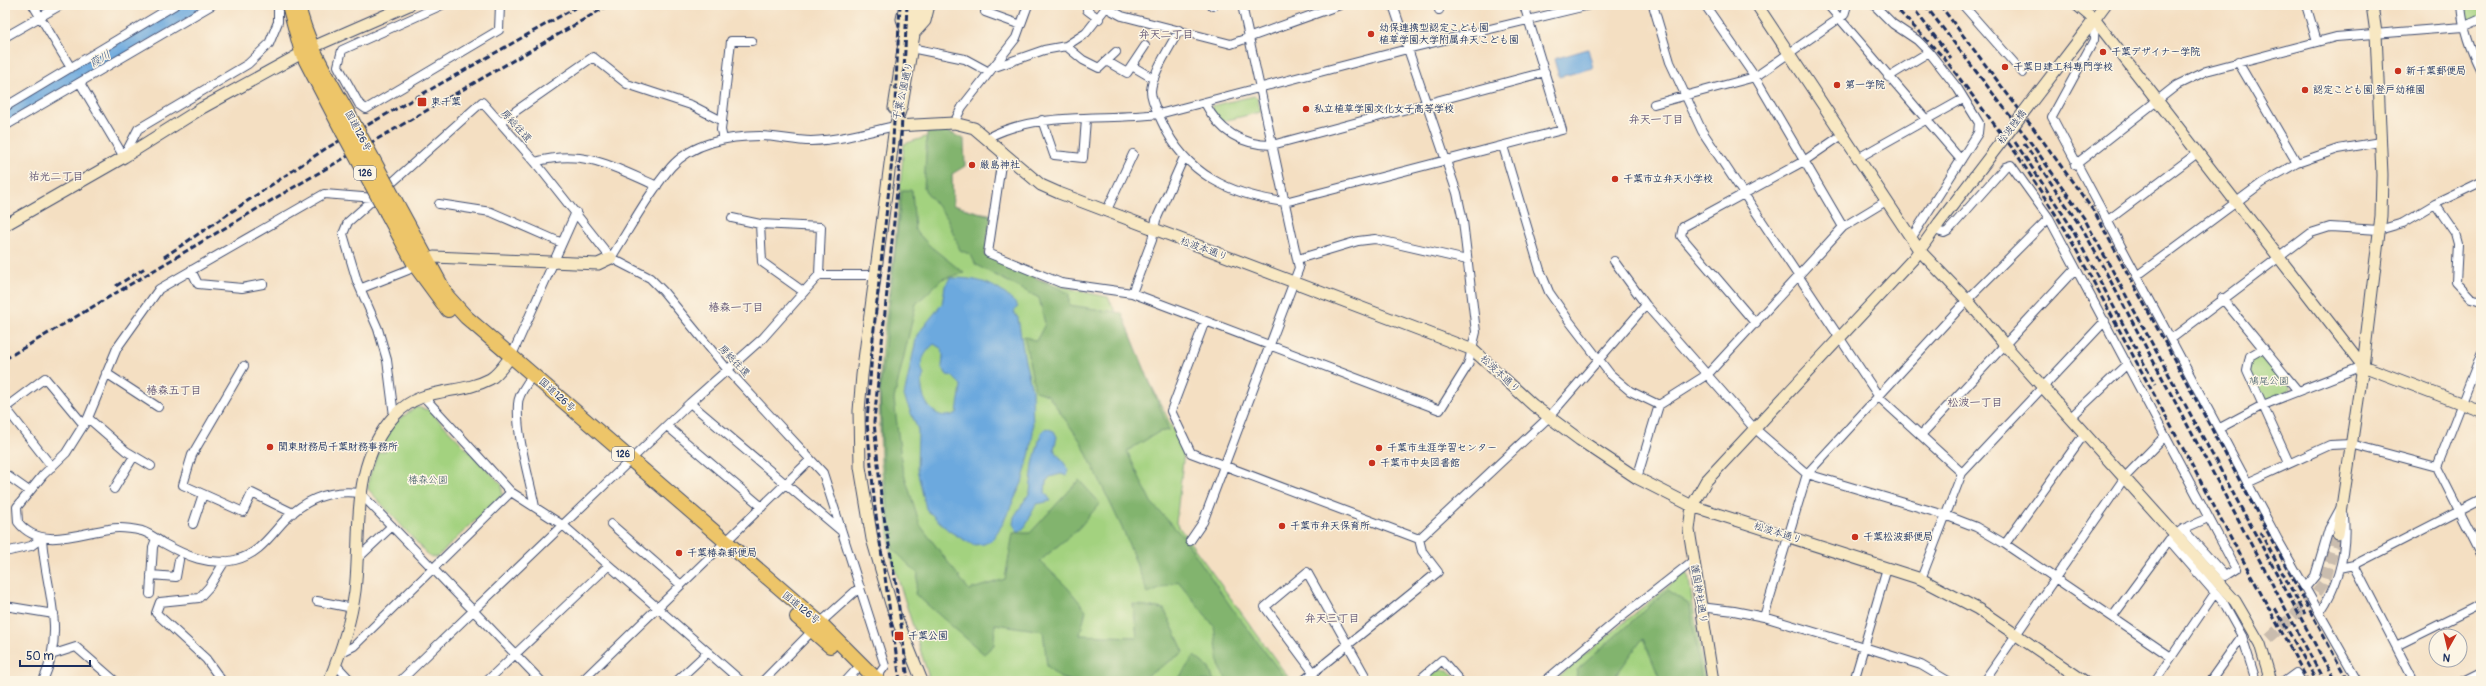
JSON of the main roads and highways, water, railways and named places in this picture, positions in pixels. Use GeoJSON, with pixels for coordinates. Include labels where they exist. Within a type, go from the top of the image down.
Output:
{"type":"FeatureCollection","features":[{"type":"Feature","properties":{"kind":"highway","name":"126"},"geometry":{"type":"LineString","coordinates":[[289,5],[307,50]]}},
{"type":"Feature","properties":{"kind":"highway","name":"126"},"geometry":{"type":"LineString","coordinates":[[298,5],[305,30],[307,50]]}},
{"type":"Feature","properties":{"kind":"highway","name":"国道126号"},"geometry":{"type":"LineString","coordinates":[[307,50],[421,262],[447,296],[466,317],[509,358],[722,544],[775,587],[874,680]]}},
{"type":"Feature","properties":{"kind":"highway","name":"国道126号"},"geometry":{"type":"LineString","coordinates":[[509,358],[528,382],[628,463]]}},
{"type":"Feature","properties":{"kind":"highway","name":"国道126号"},"geometry":{"type":"LineString","coordinates":[[816,627],[856,670],[874,680]]}},
{"type":"Feature","properties":{"kind":"water"},"geometry":{"type":"Polygon","coordinates":[[[1588,49],[1593,68],[1559,77],[1554,59],[1588,49]]]}},
{"type":"Feature","properties":{"kind":"water"},"geometry":{"type":"Polygon","coordinates":[[[950,278],[980,281],[1003,292],[1018,306],[1014,312],[1018,318],[1025,361],[1032,389],[1033,432],[1030,452],[1022,483],[1002,525],[992,540],[984,544],[973,545],[949,531],[926,509],[917,469],[918,430],[904,396],[917,335],[942,304],[945,286],[950,278]],[[934,344],[923,358],[921,366],[924,374],[922,390],[924,399],[934,412],[949,416],[957,413],[961,385],[952,376],[947,375],[942,367],[942,349],[934,344]]]}},
{"type":"Feature","properties":{"kind":"water"},"geometry":{"type":"Polygon","coordinates":[[[1046,428],[1054,431],[1057,437],[1054,449],[1069,470],[1067,476],[1061,474],[1050,477],[1046,482],[1045,492],[1051,501],[1037,504],[1025,527],[1018,532],[1013,524],[1014,517],[1030,492],[1033,464],[1041,433],[1046,428]]]}},
{"type":"Feature","properties":{"kind":"waterway","name":"葭川"},"geometry":{"type":"LineString","coordinates":[[5,113],[195,5]]}},
{"type":"Feature","properties":{"kind":"tunnel"},"geometry":{"type":"LineString","coordinates":[[2269,638],[2314,597],[2323,584],[2338,534]]}},
{"type":"Feature","properties":{"kind":"railway"},"geometry":{"type":"LineString","coordinates":[[164,257],[325,149],[580,5]]}},
{"type":"Feature","properties":{"kind":"railway"},"geometry":{"type":"LineString","coordinates":[[5,359],[277,197],[609,5]]}},
{"type":"Feature","properties":{"kind":"railway"},"geometry":{"type":"LineString","coordinates":[[900,5],[892,160],[873,338],[867,422],[875,508],[900,681]]}},
{"type":"Feature","properties":{"kind":"railway"},"geometry":{"type":"LineString","coordinates":[[907,5],[900,161],[874,422],[882,506],[896,584],[908,681]]}},
{"type":"Feature","properties":{"kind":"railway"},"geometry":{"type":"LineString","coordinates":[[1893,5],[1944,58],[2016,153],[2065,229],[2308,681]]}},
{"type":"Feature","properties":{"kind":"railway"},"geometry":{"type":"LineString","coordinates":[[1911,5],[1951,58]]}},
{"type":"Feature","properties":{"kind":"railway"},"geometry":{"type":"LineString","coordinates":[[1925,5],[2031,143],[2084,218],[2335,681]]}},
{"type":"Feature","properties":{"kind":"railway"},"geometry":{"type":"LineString","coordinates":[[1940,5],[2040,137],[2095,213],[2348,681]]}},
{"type":"Feature","properties":{"kind":"railway"},"geometry":{"type":"LineString","coordinates":[[2015,142],[2070,225],[2155,384]]}},
{"type":"Feature","properties":{"kind":"railway"},"geometry":{"type":"LineString","coordinates":[[2024,143],[2085,233],[2324,681]]}},
{"type":"Feature","properties":{"kind":"railway"},"geometry":{"type":"LineString","coordinates":[[116,286],[145,268]]}},
{"type":"Feature","properties":{"kind":"railway"},"geometry":{"type":"LineString","coordinates":[[2260,532],[2305,614]]}},
{"type":"Feature","properties":{"kind":"railway"},"geometry":{"type":"LineString","coordinates":[[2275,608],[2317,681]]}},
{"type":"Feature","properties":{"kind":"place","name":"幼保連携型認定こども園 植草学園大学附属弁天こども園"},"geometry":{"type":"Point","coordinates":[1371,34]}},
{"type":"Feature","properties":{"kind":"place","name":"千葉デザイナー学院"},"geometry":{"type":"Point","coordinates":[2103,52]}},
{"type":"Feature","properties":{"kind":"place","name":"千葉日建工科専門学校"},"geometry":{"type":"Point","coordinates":[2005,67]}},
{"type":"Feature","properties":{"kind":"place","name":"新千葉郵便局"},"geometry":{"type":"Point","coordinates":[2398,71]}},
{"type":"Feature","properties":{"kind":"place","name":"第一学院"},"geometry":{"type":"Point","coordinates":[1837,85]}},
{"type":"Feature","properties":{"kind":"place","name":"認定こども園 登戸幼稚園"},"geometry":{"type":"Point","coordinates":[2305,90]}},
{"type":"Feature","properties":{"kind":"place","name":"東千葉"},"geometry":{"type":"Point","coordinates":[422,102]}},
{"type":"Feature","properties":{"kind":"place","name":"私立植草学園文化女子高等学校"},"geometry":{"type":"Point","coordinates":[1306,109]}},
{"type":"Feature","properties":{"kind":"place","name":"厳島神社"},"geometry":{"type":"Point","coordinates":[972,165]}},
{"type":"Feature","properties":{"kind":"place","name":"千葉市立弁天小学校"},"geometry":{"type":"Point","coordinates":[1615,179]}},
{"type":"Feature","properties":{"kind":"place","name":"関東財務局千葉財務事務所"},"geometry":{"type":"Point","coordinates":[270,447]}},
{"type":"Feature","properties":{"kind":"place","name":"千葉市生涯学習センター"},"geometry":{"type":"Point","coordinates":[1379,448]}},
{"type":"Feature","properties":{"kind":"place","name":"千葉市中央図書館"},"geometry":{"type":"Point","coordinates":[1372,463]}},
{"type":"Feature","properties":{"kind":"place","name":"千葉市弁天保育所"},"geometry":{"type":"Point","coordinates":[1282,526]}},
{"type":"Feature","properties":{"kind":"place","name":"千葉松波郵便局"},"geometry":{"type":"Point","coordinates":[1855,537]}},
{"type":"Feature","properties":{"kind":"place","name":"千葉椿森郵便局"},"geometry":{"type":"Point","coordinates":[679,553]}},
{"type":"Feature","properties":{"kind":"place","name":"千葉公園"},"geometry":{"type":"Point","coordinates":[899,636]}},
{"type":"Feature","properties":{"kind":"district","name":"弁天二丁目"},"geometry":{"type":"Point","coordinates":[1166,34]}},
{"type":"Feature","properties":{"kind":"district","name":"弁天一丁目"},"geometry":{"type":"Point","coordinates":[1656,119]}},
{"type":"Feature","properties":{"kind":"district","name":"祐光二丁目"},"geometry":{"type":"Point","coordinates":[56,176]}},
{"type":"Feature","properties":{"kind":"district","name":"椿森一丁目"},"geometry":{"type":"Point","coordinates":[736,307]}},
{"type":"Feature","properties":{"kind":"district","name":"椿森五丁目"},"geometry":{"type":"Point","coordinates":[174,390]}},
{"type":"Feature","properties":{"kind":"district","name":"松波一丁目"},"geometry":{"type":"Point","coordinates":[1975,402]}},
{"type":"Feature","properties":{"kind":"district","name":"弁天三丁目"},"geometry":{"type":"Point","coordinates":[1332,618]}},
{"type":"Feature","properties":{"kind":"park label","name":"鳩尾公園"},"geometry":{"type":"Point","coordinates":[2269,381]}},
{"type":"Feature","properties":{"kind":"park label","name":"椿森公園"},"geometry":{"type":"Point","coordinates":[428,480]}}]}
